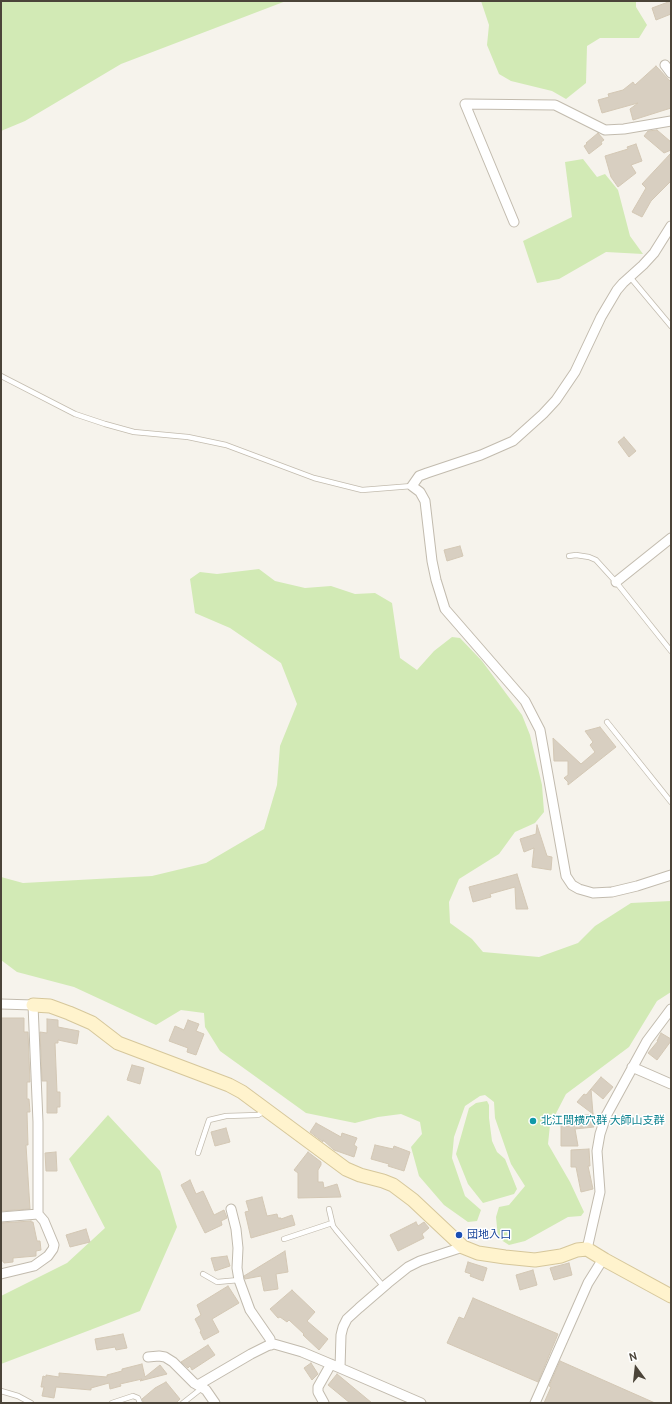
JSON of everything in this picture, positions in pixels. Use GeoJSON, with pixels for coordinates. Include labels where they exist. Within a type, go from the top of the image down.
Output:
{"type":"FeatureCollection","features":[{"type":"Feature","properties":{"kind":"street"},"geometry":{"type":"LineString","coordinates":[[665,65],[671,73]]}},
{"type":"Feature","properties":{"kind":"street"},"geometry":{"type":"LineString","coordinates":[[514,222],[465,104],[555,105],[604,130],[624,129],[671,121]]}},
{"type":"Feature","properties":{"kind":"street"},"geometry":{"type":"LineString","coordinates":[[671,226],[654,253],[617,290],[601,317],[575,372],[556,400],[538,419],[513,442],[481,455],[419,476],[412,486],[420,492],[425,501],[432,561],[445,609],[526,701],[540,730],[566,876],[572,885],[579,889],[594,893],[612,892],[671,875]]}},
{"type":"Feature","properties":{"kind":"street"},"geometry":{"type":"LineString","coordinates":[[616,582],[671,538]]}},
{"type":"Feature","properties":{"kind":"street"},"geometry":{"type":"LineString","coordinates":[[1,1004],[50,1006],[69,1012],[92,1023],[118,1043],[230,1085],[242,1092],[346,1169],[393,1185],[413,1200],[463,1247],[478,1253],[535,1260],[561,1256],[576,1250],[587,1249],[671,1296]]}},
{"type":"Feature","properties":{"kind":"street"},"geometry":{"type":"LineString","coordinates":[[1,1274],[34,1266],[48,1256],[54,1245],[44,1221],[38,1214],[38,1129],[33,1005]]}},
{"type":"Feature","properties":{"kind":"street"},"geometry":{"type":"LineString","coordinates":[[587,1249],[600,1192],[597,1151],[600,1134],[606,1116],[650,1036],[671,1009]]}},
{"type":"Feature","properties":{"kind":"street"},"geometry":{"type":"LineString","coordinates":[[632,1067],[671,1084]]}},
{"type":"Feature","properties":{"kind":"street"},"geometry":{"type":"LineString","coordinates":[[231,1209],[236,1229],[238,1248],[237,1268],[239,1280],[250,1310],[270,1339],[271,1345]]}},
{"type":"Feature","properties":{"kind":"street"},"geometry":{"type":"LineString","coordinates":[[1,1217],[38,1214]]}},
{"type":"Feature","properties":{"kind":"street"},"geometry":{"type":"LineString","coordinates":[[340,1368],[341,1335],[347,1319],[408,1268],[420,1261],[463,1247]]}},
{"type":"Feature","properties":{"kind":"street"},"geometry":{"type":"LineString","coordinates":[[535,1403],[588,1283],[603,1259]]}},
{"type":"Feature","properties":{"kind":"street"},"geometry":{"type":"LineString","coordinates":[[200,1386],[252,1354],[274,1344],[302,1352],[421,1403]]}},
{"type":"Feature","properties":{"kind":"street"},"geometry":{"type":"LineString","coordinates":[[148,1357],[165,1357],[173,1362],[194,1384],[206,1390],[215,1403]]}},
{"type":"Feature","properties":{"kind":"street"},"geometry":{"type":"LineString","coordinates":[[324,1403],[318,1392],[318,1387],[331,1364]]}},
{"type":"Feature","properties":{"kind":"lane"},"geometry":{"type":"LineString","coordinates":[[630,277],[671,326]]}},
{"type":"Feature","properties":{"kind":"lane"},"geometry":{"type":"LineString","coordinates":[[1,376],[75,414],[104,424],[134,432],[188,437],[226,445],[314,478],[362,490],[412,486]]}},
{"type":"Feature","properties":{"kind":"lane"},"geometry":{"type":"LineString","coordinates":[[569,556],[576,555],[589,557],[596,560],[616,582],[671,651]]}},
{"type":"Feature","properties":{"kind":"lane"},"geometry":{"type":"LineString","coordinates":[[607,722],[671,802]]}},
{"type":"Feature","properties":{"kind":"lane"},"geometry":{"type":"LineString","coordinates":[[198,1153],[209,1120],[226,1116],[258,1115],[262,1114],[266,1110]]}},
{"type":"Feature","properties":{"kind":"lane"},"geometry":{"type":"LineString","coordinates":[[329,1209],[332,1223],[336,1230],[384,1287]]}},
{"type":"Feature","properties":{"kind":"lane"},"geometry":{"type":"LineString","coordinates":[[284,1239],[332,1223]]}},
{"type":"Feature","properties":{"kind":"lane"},"geometry":{"type":"LineString","coordinates":[[203,1274],[217,1282],[239,1280]]}},
{"type":"Feature","properties":{"kind":"lane"},"geometry":{"type":"LineString","coordinates":[[183,1403],[200,1386]]}},
{"type":"Feature","properties":{"kind":"lane"},"geometry":{"type":"LineString","coordinates":[[1,1391],[18,1396],[31,1403]]}},
{"type":"Feature","properties":{"kind":"lane"},"geometry":{"type":"LineString","coordinates":[[112,1403],[133,1396],[138,1398],[140,1403]]}},
{"type":"Feature","properties":{"kind":"green space"},"geometry":{"type":"Polygon","coordinates":[[[1,1],[286,1],[121,64],[25,121],[1,131],[1,1]]]}},
{"type":"Feature","properties":{"kind":"green space"},"geometry":{"type":"Polygon","coordinates":[[[481,1],[636,1],[636,7],[647,25],[639,38],[600,38],[587,46],[586,83],[566,99],[552,91],[511,81],[499,74],[487,45],[489,25],[481,1]]]}},
{"type":"Feature","properties":{"kind":"green space"},"geometry":{"type":"Polygon","coordinates":[[[583,159],[597,177],[605,174],[618,190],[630,236],[643,254],[606,252],[559,279],[537,283],[523,241],[572,217],[565,162],[583,159]]]}},
{"type":"Feature","properties":{"kind":"green space"},"geometry":{"type":"Polygon","coordinates":[[[259,569],[275,581],[305,588],[331,586],[355,594],[375,593],[392,603],[400,658],[417,670],[434,651],[452,637],[460,638],[482,661],[522,715],[530,735],[542,785],[544,812],[535,823],[515,832],[499,854],[459,879],[449,902],[450,923],[472,939],[483,952],[539,957],[578,943],[595,926],[631,903],[671,901],[671,992],[657,1001],[629,1047],[566,1094],[550,1125],[548,1144],[570,1182],[584,1212],[581,1216],[568,1217],[525,1241],[509,1245],[498,1238],[496,1217],[499,1207],[509,1205],[525,1186],[511,1164],[495,1118],[494,1102],[485,1095],[480,1096],[465,1106],[454,1137],[452,1158],[465,1196],[481,1210],[477,1221],[468,1222],[444,1205],[419,1176],[411,1147],[422,1134],[420,1122],[401,1114],[378,1117],[355,1123],[306,1113],[220,1051],[205,1027],[204,1013],[181,1010],[156,1025],[74,987],[17,972],[1,960],[1,877],[23,883],[152,876],[206,863],[264,829],[277,785],[280,746],[297,704],[281,663],[230,628],[195,613],[190,579],[200,572],[217,574],[259,569]]]}},
{"type":"Feature","properties":{"kind":"green space"},"geometry":{"type":"Polygon","coordinates":[[[487,1101],[489,1105],[492,1141],[497,1152],[505,1159],[517,1189],[514,1194],[483,1203],[468,1184],[456,1154],[469,1108],[476,1103],[487,1101]]]}},
{"type":"Feature","properties":{"kind":"green space"},"geometry":{"type":"Polygon","coordinates":[[[108,1115],[160,1171],[177,1227],[140,1311],[1,1364],[1,1296],[67,1263],[105,1228],[69,1159],[108,1115]]]}},
{"type":"Feature","properties":{"kind":"building"},"geometry":{"type":"Polygon","coordinates":[[[671,1],[671,14],[656,20],[652,8],[671,1]]]}},
{"type":"Feature","properties":{"kind":"building"},"geometry":{"type":"Polygon","coordinates":[[[656,66],[671,82],[671,108],[633,120],[630,109],[638,103],[602,113],[598,100],[609,97],[608,94],[623,90],[633,82],[635,85],[656,66]]]}},
{"type":"Feature","properties":{"kind":"building"},"geometry":{"type":"Polygon","coordinates":[[[657,130],[671,142],[671,150],[664,153],[644,136],[648,131],[657,130]]]}},
{"type":"Feature","properties":{"kind":"building"},"geometry":{"type":"Polygon","coordinates":[[[598,133],[604,140],[601,142],[602,144],[589,154],[584,146],[598,133]]]}},
{"type":"Feature","properties":{"kind":"building"},"geometry":{"type":"Polygon","coordinates":[[[636,144],[642,161],[631,165],[636,173],[618,187],[611,177],[605,156],[628,149],[627,147],[636,144]]]}},
{"type":"Feature","properties":{"kind":"building"},"geometry":{"type":"Polygon","coordinates":[[[671,153],[671,181],[651,201],[642,217],[632,212],[646,188],[642,184],[671,153]]]}},
{"type":"Feature","properties":{"kind":"building"},"geometry":{"type":"Polygon","coordinates":[[[624,437],[636,451],[629,457],[618,442],[624,437]]]}},
{"type":"Feature","properties":{"kind":"building"},"geometry":{"type":"Polygon","coordinates":[[[460,546],[463,556],[447,561],[444,550],[460,546]]]}},
{"type":"Feature","properties":{"kind":"building"},"geometry":{"type":"Polygon","coordinates":[[[600,727],[616,747],[568,785],[568,782],[564,778],[568,775],[568,761],[554,761],[553,738],[581,764],[595,752],[590,745],[593,742],[585,731],[600,727]]]}},
{"type":"Feature","properties":{"kind":"building"},"geometry":{"type":"Polygon","coordinates":[[[537,825],[547,856],[552,857],[551,870],[532,867],[534,848],[524,852],[520,839],[536,834],[537,825]]]}},
{"type":"Feature","properties":{"kind":"building"},"geometry":{"type":"Polygon","coordinates":[[[517,874],[528,909],[516,909],[515,887],[490,894],[491,897],[473,902],[469,887],[517,874]]]}},
{"type":"Feature","properties":{"kind":"building"},"geometry":{"type":"Polygon","coordinates":[[[1,1018],[24,1018],[24,1032],[28,1032],[30,1082],[27,1082],[27,1099],[29,1099],[30,1112],[27,1112],[28,1145],[26,1145],[30,1209],[1,1211],[1,1018]]]}},
{"type":"Feature","properties":{"kind":"building"},"geometry":{"type":"Polygon","coordinates":[[[47,1019],[58,1020],[58,1027],[79,1031],[77,1044],[58,1040],[58,1043],[55,1043],[57,1092],[60,1092],[60,1107],[57,1107],[57,1113],[47,1113],[47,1081],[42,1081],[40,1032],[47,1033],[47,1019]]]}},
{"type":"Feature","properties":{"kind":"building"},"geometry":{"type":"Polygon","coordinates":[[[188,1020],[199,1024],[196,1031],[204,1034],[196,1055],[187,1052],[188,1048],[169,1041],[175,1026],[184,1030],[188,1020]]]}},
{"type":"Feature","properties":{"kind":"building"},"geometry":{"type":"Polygon","coordinates":[[[661,1033],[671,1039],[671,1041],[657,1060],[648,1053],[658,1041],[661,1033]]]}},
{"type":"Feature","properties":{"kind":"building"},"geometry":{"type":"Polygon","coordinates":[[[132,1065],[144,1068],[140,1084],[127,1080],[132,1065]]]}},
{"type":"Feature","properties":{"kind":"building"},"geometry":{"type":"Polygon","coordinates":[[[601,1077],[613,1087],[603,1099],[591,1089],[601,1077]]]}},
{"type":"Feature","properties":{"kind":"building"},"geometry":{"type":"Polygon","coordinates":[[[591,1089],[593,1114],[577,1102],[591,1089]]]}},
{"type":"Feature","properties":{"kind":"building"},"geometry":{"type":"Polygon","coordinates":[[[593,1114],[594,1127],[575,1129],[578,1146],[561,1146],[561,1125],[570,1126],[569,1117],[593,1114]]]}},
{"type":"Feature","properties":{"kind":"building"},"geometry":{"type":"Polygon","coordinates":[[[316,1123],[341,1137],[342,1133],[357,1138],[354,1145],[357,1147],[354,1157],[334,1150],[323,1140],[323,1142],[310,1132],[316,1123]]]}},
{"type":"Feature","properties":{"kind":"building"},"geometry":{"type":"Polygon","coordinates":[[[226,1128],[230,1142],[215,1146],[211,1132],[226,1128]]]}},
{"type":"Feature","properties":{"kind":"building"},"geometry":{"type":"Polygon","coordinates":[[[375,1145],[393,1149],[394,1146],[410,1152],[404,1171],[388,1166],[389,1164],[371,1159],[375,1145]]]}},
{"type":"Feature","properties":{"kind":"building"},"geometry":{"type":"Polygon","coordinates":[[[589,1149],[590,1166],[588,1166],[593,1189],[581,1192],[576,1167],[571,1167],[571,1150],[589,1149]]]}},
{"type":"Feature","properties":{"kind":"building"},"geometry":{"type":"Polygon","coordinates":[[[56,1152],[57,1171],[46,1171],[45,1153],[56,1152]]]}},
{"type":"Feature","properties":{"kind":"building"},"geometry":{"type":"Polygon","coordinates":[[[308,1152],[321,1162],[318,1170],[318,1182],[323,1182],[324,1188],[337,1184],[341,1197],[298,1198],[298,1173],[294,1170],[308,1152]]]}},
{"type":"Feature","properties":{"kind":"building"},"geometry":{"type":"Polygon","coordinates":[[[190,1180],[196,1194],[203,1191],[214,1215],[224,1210],[227,1218],[221,1221],[222,1225],[205,1233],[181,1185],[190,1180]]]}},
{"type":"Feature","properties":{"kind":"building"},"geometry":{"type":"Polygon","coordinates":[[[262,1197],[267,1216],[277,1214],[278,1218],[281,1219],[292,1215],[295,1225],[251,1238],[245,1212],[249,1211],[246,1201],[262,1197]]]}},
{"type":"Feature","properties":{"kind":"building"},"geometry":{"type":"Polygon","coordinates":[[[33,1222],[37,1241],[40,1241],[41,1250],[36,1251],[36,1256],[13,1258],[13,1262],[4,1263],[1,1261],[1,1223],[33,1222]]]}},
{"type":"Feature","properties":{"kind":"building"},"geometry":{"type":"Polygon","coordinates":[[[416,1222],[418,1226],[424,1222],[429,1228],[422,1234],[424,1238],[398,1251],[390,1235],[416,1222]]]}},
{"type":"Feature","properties":{"kind":"building"},"geometry":{"type":"Polygon","coordinates":[[[86,1229],[90,1242],[70,1247],[66,1235],[86,1229]]]}},
{"type":"Feature","properties":{"kind":"building"},"geometry":{"type":"Polygon","coordinates":[[[285,1251],[288,1272],[276,1274],[278,1289],[264,1291],[261,1276],[245,1279],[244,1276],[285,1251]]]}},
{"type":"Feature","properties":{"kind":"building"},"geometry":{"type":"Polygon","coordinates":[[[227,1256],[230,1266],[215,1271],[211,1258],[227,1256]]]}},
{"type":"Feature","properties":{"kind":"building"},"geometry":{"type":"Polygon","coordinates":[[[468,1262],[487,1268],[483,1281],[470,1276],[471,1274],[465,1272],[468,1262]]]}},
{"type":"Feature","properties":{"kind":"building"},"geometry":{"type":"Polygon","coordinates":[[[569,1263],[572,1275],[554,1280],[550,1268],[569,1263]]]}},
{"type":"Feature","properties":{"kind":"building"},"geometry":{"type":"Polygon","coordinates":[[[533,1270],[537,1285],[520,1290],[516,1275],[533,1270]]]}},
{"type":"Feature","properties":{"kind":"building"},"geometry":{"type":"Polygon","coordinates":[[[228,1286],[239,1303],[212,1319],[219,1332],[204,1340],[195,1319],[201,1315],[197,1305],[228,1286]]]}},
{"type":"Feature","properties":{"kind":"building"},"geometry":{"type":"Polygon","coordinates":[[[292,1290],[315,1312],[307,1321],[328,1339],[319,1350],[289,1320],[287,1322],[280,1317],[278,1318],[270,1309],[292,1290]]]}},
{"type":"Feature","properties":{"kind":"building"},"geometry":{"type":"Polygon","coordinates":[[[473,1298],[558,1334],[538,1382],[447,1343],[459,1317],[464,1319],[473,1298]]]}},
{"type":"Feature","properties":{"kind":"building"},"geometry":{"type":"Polygon","coordinates":[[[123,1334],[127,1348],[116,1350],[115,1347],[97,1350],[95,1339],[123,1334]]]}},
{"type":"Feature","properties":{"kind":"building"},"geometry":{"type":"Polygon","coordinates":[[[208,1345],[215,1355],[192,1370],[190,1366],[188,1368],[181,1362],[208,1345]]]}},
{"type":"Feature","properties":{"kind":"building"},"geometry":{"type":"Polygon","coordinates":[[[560,1361],[655,1403],[544,1403],[551,1387],[549,1386],[560,1361]]]}},
{"type":"Feature","properties":{"kind":"building"},"geometry":{"type":"Polygon","coordinates":[[[311,1363],[318,1374],[312,1380],[304,1368],[311,1363]]]}},
{"type":"Feature","properties":{"kind":"building"},"geometry":{"type":"Polygon","coordinates":[[[142,1364],[145,1377],[160,1365],[167,1374],[140,1381],[142,1379],[120,1384],[121,1386],[110,1389],[109,1383],[91,1388],[91,1390],[56,1387],[54,1398],[42,1396],[44,1387],[41,1387],[43,1376],[46,1377],[46,1375],[59,1377],[59,1373],[107,1377],[107,1375],[122,1371],[122,1369],[142,1364]]]}},
{"type":"Feature","properties":{"kind":"building"},"geometry":{"type":"Polygon","coordinates":[[[337,1374],[372,1403],[350,1403],[328,1385],[337,1374]]]}},
{"type":"Feature","properties":{"kind":"building"},"geometry":{"type":"Polygon","coordinates":[[[166,1382],[180,1399],[176,1403],[144,1403],[142,1399],[155,1388],[166,1382]]]}},
{"type":"Feature","properties":{"kind":"place","name":"北江間横穴群 大師山支群"},"geometry":{"type":"Point","coordinates":[533,1121]}},
{"type":"Feature","properties":{"kind":"place","name":"団地入口"},"geometry":{"type":"Point","coordinates":[459,1235]}}]}
